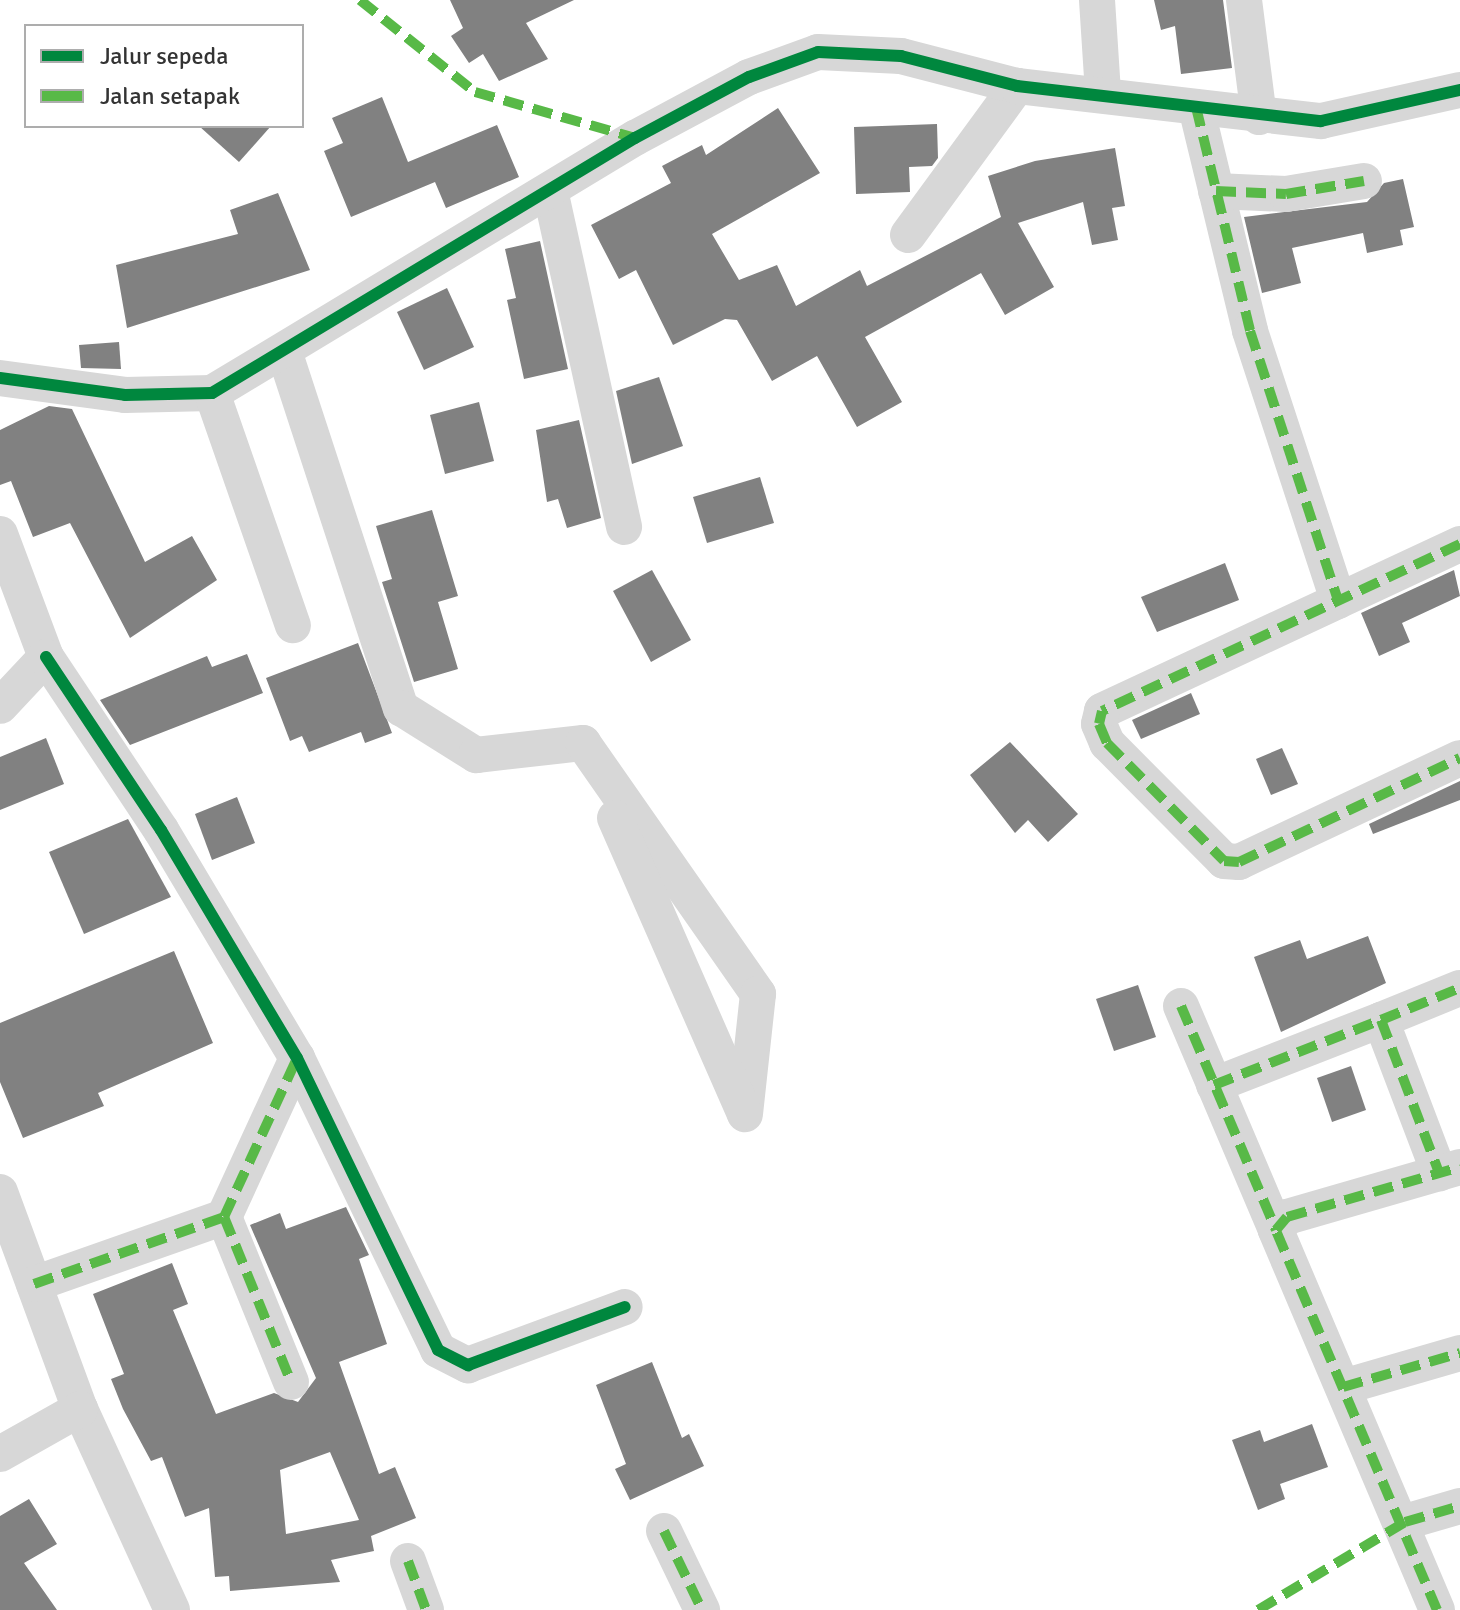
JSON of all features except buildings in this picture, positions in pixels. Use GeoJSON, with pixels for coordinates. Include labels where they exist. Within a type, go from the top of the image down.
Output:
{"type":"FeatureCollection","features":[{"type":"Feature","properties":{"kind":"street"},"geometry":{"type":"LineString","coordinates":[[1097,0],[1103,93]]}},
{"type":"Feature","properties":{"kind":"street"},"geometry":{"type":"LineString","coordinates":[[1244,0],[1259,117]]}},
{"type":"Feature","properties":{"kind":"street"},"geometry":{"type":"LineString","coordinates":[[0,378],[125,395],[212,393],[550,190],[749,77],[818,52],[901,56],[1017,86],[1103,93],[1259,117],[1321,121],[1460,90]]}},
{"type":"Feature","properties":{"kind":"street"},"geometry":{"type":"LineString","coordinates":[[908,235],[1017,86]]}},
{"type":"Feature","properties":{"kind":"street"},"geometry":{"type":"LineString","coordinates":[[1196,107],[1250,331],[1338,601]]}},
{"type":"Feature","properties":{"kind":"street"},"geometry":{"type":"LineString","coordinates":[[1216,191],[1286,194],[1364,181]]}},
{"type":"Feature","properties":{"kind":"street"},"geometry":{"type":"LineString","coordinates":[[550,190],[624,527]]}},
{"type":"Feature","properties":{"kind":"street"},"geometry":{"type":"LineString","coordinates":[[284,351],[401,708],[476,755],[583,743]]}},
{"type":"Feature","properties":{"kind":"street"},"geometry":{"type":"LineString","coordinates":[[212,393],[293,625]]}},
{"type":"Feature","properties":{"kind":"street"},"geometry":{"type":"LineString","coordinates":[[0,534],[46,657],[155,820],[297,1058],[450,1361],[490,1359],[625,1307]]}},
{"type":"Feature","properties":{"kind":"street"},"geometry":{"type":"LineString","coordinates":[[1460,544],[1102,711],[1107,743],[1224,861],[1239,862],[1460,758]]}},
{"type":"Feature","properties":{"kind":"street"},"geometry":{"type":"LineString","coordinates":[[0,706],[46,657]]}},
{"type":"Feature","properties":{"kind":"street"},"geometry":{"type":"LineString","coordinates":[[583,743],[758,994],[745,1114],[601,786],[583,743]]}},
{"type":"Feature","properties":{"kind":"street"},"geometry":{"type":"LineString","coordinates":[[1214,1085],[1460,988]]}},
{"type":"Feature","properties":{"kind":"street"},"geometry":{"type":"LineString","coordinates":[[1181,1006],[1343,1387],[1405,1522],[1437,1610]]}},
{"type":"Feature","properties":{"kind":"street"},"geometry":{"type":"LineString","coordinates":[[1276,1230],[1287,1217],[1450,1170],[1381,1020]]}},
{"type":"Feature","properties":{"kind":"street"},"geometry":{"type":"LineString","coordinates":[[34,1284],[224,1217],[297,1058]]}},
{"type":"Feature","properties":{"kind":"street"},"geometry":{"type":"LineString","coordinates":[[0,1192],[80,1409],[172,1610]]}},
{"type":"Feature","properties":{"kind":"street"},"geometry":{"type":"LineString","coordinates":[[224,1217],[291,1382]]}},
{"type":"Feature","properties":{"kind":"street"},"geometry":{"type":"LineString","coordinates":[[1343,1387],[1460,1353]]}},
{"type":"Feature","properties":{"kind":"street"},"geometry":{"type":"LineString","coordinates":[[0,1454],[80,1409]]}},
{"type":"Feature","properties":{"kind":"street"},"geometry":{"type":"LineString","coordinates":[[1405,1522],[1460,1506]]}},
{"type":"Feature","properties":{"kind":"street"},"geometry":{"type":"LineString","coordinates":[[664,1531],[702,1610]]}},
{"type":"Feature","properties":{"kind":"street"},"geometry":{"type":"LineString","coordinates":[[408,1561],[426,1610]]}},
{"type":"Feature","properties":{"kind":"marked path"},"geometry":{"type":"LineString","coordinates":[[360,0],[475,92],[635,138]]}},
{"type":"Feature","properties":{"kind":"marked path"},"geometry":{"type":"LineString","coordinates":[[1196,107],[1250,331],[1338,601]]}},
{"type":"Feature","properties":{"kind":"marked path"},"geometry":{"type":"LineString","coordinates":[[1216,191],[1286,194],[1364,181]]}},
{"type":"Feature","properties":{"kind":"marked path"},"geometry":{"type":"LineString","coordinates":[[1460,544],[1102,711],[1099,724],[1107,743],[1224,861],[1239,862],[1460,758]]}},
{"type":"Feature","properties":{"kind":"marked path"},"geometry":{"type":"LineString","coordinates":[[1381,1020],[1460,988]]}},
{"type":"Feature","properties":{"kind":"marked path"},"geometry":{"type":"LineString","coordinates":[[1181,1006],[1276,1230]]}},
{"type":"Feature","properties":{"kind":"marked path"},"geometry":{"type":"LineString","coordinates":[[1214,1085],[1381,1020],[1439,1173]]}},
{"type":"Feature","properties":{"kind":"marked path"},"geometry":{"type":"LineString","coordinates":[[34,1284],[224,1217],[297,1058]]}},
{"type":"Feature","properties":{"kind":"marked path"},"geometry":{"type":"LineString","coordinates":[[1437,1610],[1276,1230],[1287,1217],[1460,1167]]}},
{"type":"Feature","properties":{"kind":"marked path"},"geometry":{"type":"LineString","coordinates":[[224,1217],[291,1382]]}},
{"type":"Feature","properties":{"kind":"marked path"},"geometry":{"type":"LineString","coordinates":[[1343,1387],[1460,1353]]}},
{"type":"Feature","properties":{"kind":"marked path"},"geometry":{"type":"LineString","coordinates":[[1258,1610],[1405,1522],[1460,1506]]}},
{"type":"Feature","properties":{"kind":"marked path"},"geometry":{"type":"LineString","coordinates":[[664,1531],[702,1610]]}},
{"type":"Feature","properties":{"kind":"marked path"},"geometry":{"type":"LineString","coordinates":[[408,1561],[426,1610]]}},
{"type":"Feature","properties":{"kind":"cycle path"},"geometry":{"type":"LineString","coordinates":[[0,378],[125,395],[212,393],[635,138],[749,77],[818,52],[901,56],[1017,86],[1321,121],[1460,90]]}},
{"type":"Feature","properties":{"kind":"cycle path"},"geometry":{"type":"LineString","coordinates":[[46,657],[161,830],[297,1058],[438,1350],[468,1365],[625,1307]]}}]}
